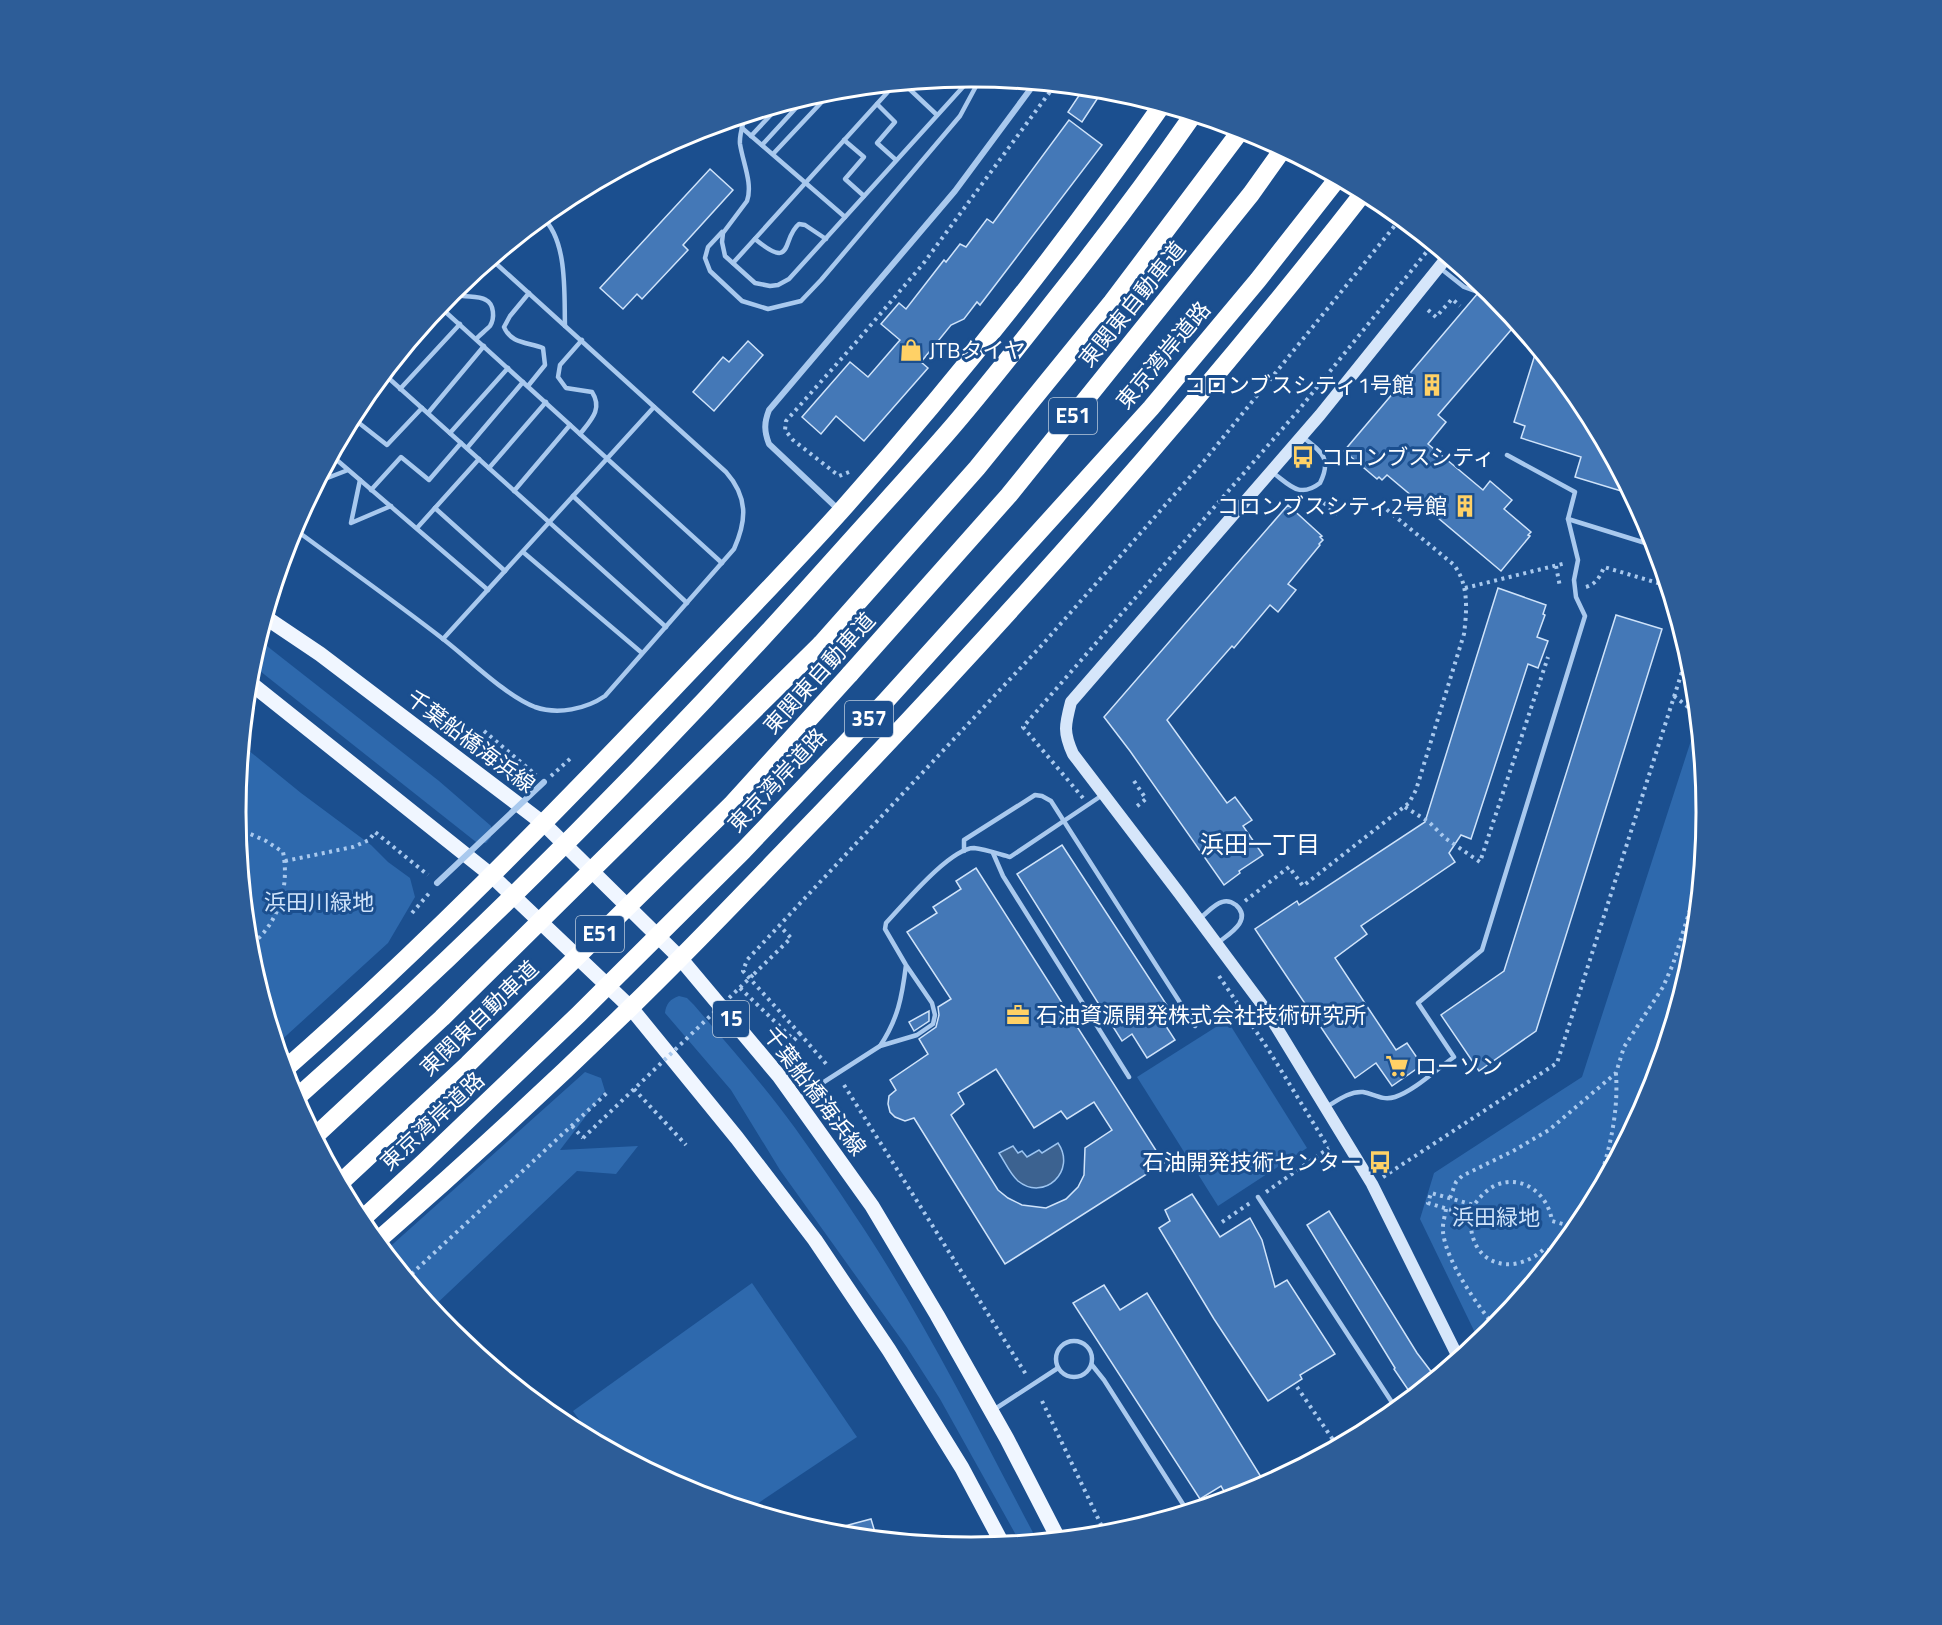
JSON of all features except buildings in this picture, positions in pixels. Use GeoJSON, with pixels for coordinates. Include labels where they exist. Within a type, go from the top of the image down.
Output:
{"type":"FeatureCollection","features":[{"type":"Feature","properties":{"kind":"highway"},"geometry":{"type":"LineString","coordinates":[[291,1064],[451,916],[544,824],[840,512],[932,405],[1057,251],[1157,112]]}},
{"type":"Feature","properties":{"kind":"highway"},"geometry":{"type":"LineString","coordinates":[[302,1093],[400,1005],[478,930],[755,648],[946,434],[1006,362],[1127,207],[1188,121]]}},
{"type":"Feature","properties":{"kind":"highway","name":"東関東自動車道"},"geometry":{"type":"LineString","coordinates":[[319,1132],[450,1010],[821,644],[977,468],[1119,292],[1236,137]]}},
{"type":"Feature","properties":{"kind":"highway","name":"東関東自動車道"},"geometry":{"type":"LineString","coordinates":[[345,1178],[476,1056],[731,805],[1009,495],[1251,194],[1278,156]]}},
{"type":"Feature","properties":{"kind":"highway","name":"東京湾岸道路"},"geometry":{"type":"LineString","coordinates":[[367,1215],[603,990],[743,851],[884,703],[1150,408],[1258,280],[1333,184]]}},
{"type":"Feature","properties":{"kind":"highway"},"geometry":{"type":"LineString","coordinates":[[382,1236],[441,1185],[631,1008],[875,757],[1016,606],[1285,293],[1358,199]]}},
{"type":"Feature","properties":{"kind":"main road","name":"千葉船橋海浜線"},"geometry":{"type":"LineString","coordinates":[[271,621],[320,654],[544,824],[680,958],[779,1076],[872,1206],[937,1315],[1055,1533]]}},
{"type":"Feature","properties":{"kind":"main road"},"geometry":{"type":"LineString","coordinates":[[256,688],[491,875],[631,1008],[737,1138],[815,1240],[889,1350],[962,1468],[999,1537]]}},
{"type":"Feature","properties":{"kind":"street"},"geometry":{"type":"LineString","coordinates":[[840,512],[769,444],[765,435],[765,422],[769,410],[955,192],[1030,90]]}},
{"type":"Feature","properties":{"kind":"street"},"geometry":{"type":"LineString","coordinates":[[1443,262],[1272,472],[1071,702],[1065,727],[1067,742],[1073,754],[1266,1010],[1372,1184],[1456,1351]]}},
{"type":"Feature","properties":{"kind":"street"},"geometry":{"type":"LineString","coordinates":[[437,883],[544,782]]}},
{"type":"Feature","properties":{"kind":"lane"},"geometry":{"type":"LineString","coordinates":[[727,226],[722,242],[725,256],[755,283],[770,286],[778,285],[789,279],[962,87]]}},
{"type":"Feature","properties":{"kind":"lane"},"geometry":{"type":"LineString","coordinates":[[743,124],[740,141],[750,186],[749,195],[747,201],[708,247],[705,258],[710,271],[742,301],[768,309],[801,301],[815,287],[960,116],[976,87]]}},
{"type":"Feature","properties":{"kind":"lane"},"geometry":{"type":"LineString","coordinates":[[911,90],[937,115]]}},
{"type":"Feature","properties":{"kind":"lane"},"geometry":{"type":"LineString","coordinates":[[733,263],[888,92]]}},
{"type":"Feature","properties":{"kind":"lane"},"geometry":{"type":"LineString","coordinates":[[773,154],[821,103]]}},
{"type":"Feature","properties":{"kind":"lane"},"geometry":{"type":"LineString","coordinates":[[877,104],[895,122],[877,143],[896,160]]}},
{"type":"Feature","properties":{"kind":"lane"},"geometry":{"type":"LineString","coordinates":[[762,145],[795,109]]}},
{"type":"Feature","properties":{"kind":"lane"},"geometry":{"type":"LineString","coordinates":[[752,136],[770,116]]}},
{"type":"Feature","properties":{"kind":"lane"},"geometry":{"type":"LineString","coordinates":[[742,128],[845,217]]}},
{"type":"Feature","properties":{"kind":"lane"},"geometry":{"type":"LineString","coordinates":[[844,140],[864,157],[845,179],[864,196]]}},
{"type":"Feature","properties":{"kind":"lane"},"geometry":{"type":"LineString","coordinates":[[547,224],[556,238],[563,268],[566,326]]}},
{"type":"Feature","properties":{"kind":"lane"},"geometry":{"type":"LineString","coordinates":[[755,239],[775,252],[782,252],[789,244],[792,230],[799,224],[805,225],[826,239]]}},
{"type":"Feature","properties":{"kind":"lane"},"geometry":{"type":"LineString","coordinates":[[301,534],[443,639],[508,691],[534,707],[570,710],[595,703],[605,696],[734,549],[739,539],[744,515],[741,496],[736,484],[726,472],[497,264]]}},
{"type":"Feature","properties":{"kind":"lane"},"geometry":{"type":"LineString","coordinates":[[1439,267],[1464,287],[1475,291]]}},
{"type":"Feature","properties":{"kind":"lane"},"geometry":{"type":"LineString","coordinates":[[528,386],[545,365],[543,348],[514,339],[507,335],[504,327],[529,293]]}},
{"type":"Feature","properties":{"kind":"lane"},"geometry":{"type":"LineString","coordinates":[[462,295],[479,297],[491,304],[493,312],[490,326],[476,339]]}},
{"type":"Feature","properties":{"kind":"lane"},"geometry":{"type":"LineString","coordinates":[[446,312],[722,563]]}},
{"type":"Feature","properties":{"kind":"lane"},"geometry":{"type":"LineString","coordinates":[[400,389],[460,324]]}},
{"type":"Feature","properties":{"kind":"lane"},"geometry":{"type":"LineString","coordinates":[[580,434],[596,413],[596,398],[592,392],[566,388],[558,377],[560,365],[582,340]]}},
{"type":"Feature","properties":{"kind":"lane"},"geometry":{"type":"LineString","coordinates":[[428,413],[484,346]]}},
{"type":"Feature","properties":{"kind":"lane"},"geometry":{"type":"LineString","coordinates":[[450,433],[508,368]]}},
{"type":"Feature","properties":{"kind":"lane"},"geometry":{"type":"LineString","coordinates":[[389,379],[666,627]]}},
{"type":"Feature","properties":{"kind":"lane"},"geometry":{"type":"LineString","coordinates":[[467,448],[523,382]]}},
{"type":"Feature","properties":{"kind":"lane"},"geometry":{"type":"LineString","coordinates":[[489,468],[546,402]]}},
{"type":"Feature","properties":{"kind":"lane"},"geometry":{"type":"LineString","coordinates":[[443,639],[654,407]]}},
{"type":"Feature","properties":{"kind":"lane"},"geometry":{"type":"LineString","coordinates":[[359,423],[387,445],[422,408]]}},
{"type":"Feature","properties":{"kind":"lane"},"geometry":{"type":"LineString","coordinates":[[514,491],[570,425]]}},
{"type":"Feature","properties":{"kind":"lane"},"geometry":{"type":"LineString","coordinates":[[1272,472],[1297,490],[1309,490],[1320,483],[1326,465],[1324,457],[1320,450],[1302,436]]}},
{"type":"Feature","properties":{"kind":"lane"},"geometry":{"type":"LineString","coordinates":[[371,490],[401,457],[429,480],[461,443]]}},
{"type":"Feature","properties":{"kind":"lane"},"geometry":{"type":"LineString","coordinates":[[1325,1107],[1351,1094],[1362,1092],[1382,1099],[1395,1097],[1454,1057],[1418,1003],[1482,950],[1585,616],[1576,597],[1574,580],[1578,560],[1568,519],[1575,492],[1507,455]]}},
{"type":"Feature","properties":{"kind":"lane"},"geometry":{"type":"LineString","coordinates":[[417,528],[479,459]]}},
{"type":"Feature","properties":{"kind":"lane"},"geometry":{"type":"LineString","coordinates":[[337,460],[488,590]]}},
{"type":"Feature","properties":{"kind":"lane"},"geometry":{"type":"LineString","coordinates":[[327,479],[348,470]]}},
{"type":"Feature","properties":{"kind":"lane"},"geometry":{"type":"LineString","coordinates":[[360,480],[351,522],[391,506]]}},
{"type":"Feature","properties":{"kind":"lane"},"geometry":{"type":"LineString","coordinates":[[573,496],[687,603]]}},
{"type":"Feature","properties":{"kind":"lane"},"geometry":{"type":"LineString","coordinates":[[435,507],[505,571]]}},
{"type":"Feature","properties":{"kind":"lane"},"geometry":{"type":"LineString","coordinates":[[1568,519],[1644,542]]}},
{"type":"Feature","properties":{"kind":"lane"},"geometry":{"type":"LineString","coordinates":[[523,552],[642,653]]}},
{"type":"Feature","properties":{"kind":"lane"},"geometry":{"type":"LineString","coordinates":[[796,1100],[880,1046],[916,1035],[934,1022],[932,1003],[906,965],[885,928],[886,923],[941,865],[973,848],[1010,857],[1104,794]]}},
{"type":"Feature","properties":{"kind":"lane"},"geometry":{"type":"LineString","coordinates":[[964,851],[964,840],[1035,795],[1051,801],[1195,1026]]}},
{"type":"Feature","properties":{"kind":"lane"},"geometry":{"type":"LineString","coordinates":[[993,853],[1003,876],[1129,1077]]}},
{"type":"Feature","properties":{"kind":"lane"},"geometry":{"type":"LineString","coordinates":[[1199,919],[1220,902],[1227,901],[1238,907],[1242,918],[1240,925],[1217,943]]}},
{"type":"Feature","properties":{"kind":"lane"},"geometry":{"type":"LineString","coordinates":[[880,1046],[892,1029],[898,1013],[906,965]]}},
{"type":"Feature","properties":{"kind":"lane"},"geometry":{"type":"LineString","coordinates":[[1258,1197],[1392,1403]]}},
{"type":"Feature","properties":{"kind":"lane"},"geometry":{"type":"LineString","coordinates":[[1092,1365],[1084,1374],[1066,1376],[1058,1368],[1056,1362],[1058,1350],[1066,1341],[1073,1340],[1084,1343],[1088,1347],[1092,1353],[1092,1365],[1104,1380],[1184,1505]]}},
{"type":"Feature","properties":{"kind":"lane"},"geometry":{"type":"LineString","coordinates":[[991,1412],[1058,1368]]}},
{"type":"Feature","properties":{"kind":"path"},"geometry":{"type":"LineString","coordinates":[[856,470],[839,476],[794,440],[785,430],[786,421],[923,264],[1050,92]]}},
{"type":"Feature","properties":{"kind":"path"},"geometry":{"type":"LineString","coordinates":[[828,1066],[743,970],[747,960],[1042,645],[1197,469],[1396,225]]}},
{"type":"Feature","properties":{"kind":"path"},"geometry":{"type":"LineString","coordinates":[[1428,310],[1436,317],[1452,299],[1460,306]]}},
{"type":"Feature","properties":{"kind":"path"},"geometry":{"type":"LineString","coordinates":[[1309,490],[1338,515]]}},
{"type":"Feature","properties":{"kind":"path"},"geometry":{"type":"LineString","coordinates":[[1238,907],[1289,867],[1303,886],[1409,803],[1416,790],[1464,634],[1465,588],[1461,573],[1453,564],[1380,504]]}},
{"type":"Feature","properties":{"kind":"path"},"geometry":{"type":"LineString","coordinates":[[1465,588],[1578,560]]}},
{"type":"Feature","properties":{"kind":"path"},"geometry":{"type":"LineString","coordinates":[[1556,566],[1560,587]]}},
{"type":"Feature","properties":{"kind":"path"},"geometry":{"type":"LineString","coordinates":[[1583,588],[1593,585],[1604,567],[1659,583]]}},
{"type":"Feature","properties":{"kind":"path"},"geometry":{"type":"LineString","coordinates":[[1404,807],[1429,822],[1445,838],[1480,862],[1548,657]]}},
{"type":"Feature","properties":{"kind":"path"},"geometry":{"type":"LineString","coordinates":[[1372,1184],[1557,1063],[1683,669]]}},
{"type":"Feature","properties":{"kind":"path"},"geometry":{"type":"LineString","coordinates":[[1674,696],[1688,707]]}},
{"type":"Feature","properties":{"kind":"path"},"geometry":{"type":"LineString","coordinates":[[484,731],[544,782],[572,757]]}},
{"type":"Feature","properties":{"kind":"path"},"geometry":{"type":"LineString","coordinates":[[1134,781],[1146,799],[1136,807]]}},
{"type":"Feature","properties":{"kind":"path"},"geometry":{"type":"LineString","coordinates":[[246,832],[267,841],[283,852],[286,868],[284,890],[277,913],[270,926],[257,940]]}},
{"type":"Feature","properties":{"kind":"path"},"geometry":{"type":"LineString","coordinates":[[285,861],[353,847],[369,840],[375,832],[437,883],[412,913]]}},
{"type":"Feature","properties":{"kind":"path"},"geometry":{"type":"LineString","coordinates":[[1606,1162],[1611,1142],[1617,1090],[1616,1073],[1624,1047],[1663,987],[1689,912]]}},
{"type":"Feature","properties":{"kind":"path"},"geometry":{"type":"LineString","coordinates":[[572,1126],[583,1138],[740,988],[791,938],[780,926]]}},
{"type":"Feature","properties":{"kind":"path"},"geometry":{"type":"LineString","coordinates":[[1217,973],[1268,1049],[1335,1157]]}},
{"type":"Feature","properties":{"kind":"path"},"geometry":{"type":"LineString","coordinates":[[740,988],[794,1041],[800,1034]]}},
{"type":"Feature","properties":{"kind":"path"},"geometry":{"type":"LineString","coordinates":[[1450,1198],[1456,1182],[1462,1176],[1549,1130],[1616,1073]]}},
{"type":"Feature","properties":{"kind":"path"},"geometry":{"type":"LineString","coordinates":[[844,1084],[1027,1376]]}},
{"type":"Feature","properties":{"kind":"path"},"geometry":{"type":"LineString","coordinates":[[634,1089],[686,1144]]}},
{"type":"Feature","properties":{"kind":"path"},"geometry":{"type":"LineString","coordinates":[[412,1274],[608,1092]]}},
{"type":"Feature","properties":{"kind":"path"},"geometry":{"type":"LineString","coordinates":[[1313,1159],[1329,1148]]}},
{"type":"Feature","properties":{"kind":"path"},"geometry":{"type":"LineString","coordinates":[[1549,1251],[1544,1249],[1526,1262],[1513,1265],[1502,1264],[1490,1259],[1479,1250],[1472,1238],[1471,1216],[1428,1203],[1431,1193],[1474,1204],[1488,1189],[1497,1185],[1509,1182],[1523,1184],[1534,1188],[1543,1197],[1551,1209],[1552,1221],[1567,1225]]}},
{"type":"Feature","properties":{"kind":"path"},"geometry":{"type":"LineString","coordinates":[[1446,1209],[1443,1229],[1445,1245],[1472,1298],[1490,1320]]}},
{"type":"Feature","properties":{"kind":"path"},"geometry":{"type":"LineString","coordinates":[[1297,1386],[1334,1441]]}},
{"type":"Feature","properties":{"kind":"path"},"geometry":{"type":"LineString","coordinates":[[1042,1401],[1102,1526]]}},
{"type":"Feature","properties":{"kind":"green space"},"geometry":{"type":"Polygon","coordinates":[[[265,645],[439,781],[491,826],[491,837],[486,843],[476,842],[259,670],[265,645]]]}},
{"type":"Feature","properties":{"kind":"green space","name":"浜田緑地"},"geometry":{"type":"Polygon","coordinates":[[[1692,737],[1696,812],[1695,860],[1690,907],[1683,954],[1658,1046],[1622,1133],[1574,1216],[1547,1254],[1476,1334],[1420,1219],[1434,1173],[1582,1077],[1692,737]]]}},
{"type":"Feature","properties":{"kind":"green space","name":"浜田川緑地"},"geometry":{"type":"Polygon","coordinates":[[[249,750],[410,878],[415,897],[388,943],[282,1040],[259,954],[252,907],[247,860],[249,750]]]}},
{"type":"Feature","properties":{"kind":"green space"},"geometry":{"type":"Polygon","coordinates":[[[679,996],[687,998],[746,1065],[771,1096],[854,1214],[880,1253],[927,1334],[1034,1535],[1017,1536],[940,1399],[906,1346],[780,1170],[731,1090],[665,1013],[666,1007],[679,996]]]}},
{"type":"Feature","properties":{"kind":"green space"},"geometry":{"type":"Polygon","coordinates":[[[1227,1020],[1307,1148],[1218,1206],[1137,1077],[1227,1020]]]}},
{"type":"Feature","properties":{"kind":"green space"},"geometry":{"type":"Polygon","coordinates":[[[585,1072],[601,1078],[605,1091],[560,1150],[638,1146],[616,1174],[577,1171],[437,1303],[390,1247],[585,1072]]]}},
{"type":"Feature","properties":{"kind":"green space"},"geometry":{"type":"Polygon","coordinates":[[[752,1283],[857,1437],[756,1505],[693,1483],[650,1463],[583,1425],[573,1411],[752,1283]]]}},
{"type":"Feature","properties":{"kind":"shaded area"},"geometry":{"type":"Polygon","coordinates":[[[1058,1143],[1063,1154],[1061,1173],[1047,1186],[1038,1188],[1028,1187],[1018,1181],[999,1153],[1013,1146],[1018,1153],[1022,1151],[1027,1157],[1039,1150],[1042,1153],[1058,1143]]]}},
{"type":"Feature","properties":{"kind":"place","name":"JTBタイヤ"},"geometry":{"type":"Point","coordinates":[911,350]}},
{"type":"Feature","properties":{"kind":"place","name":"コロンブスシティ1号館"},"geometry":{"type":"Point","coordinates":[1432,385]}},
{"type":"Feature","properties":{"kind":"place","name":"コロンブスシティ"},"geometry":{"type":"Point","coordinates":[1303,457]}},
{"type":"Feature","properties":{"kind":"place","name":"コロンブスシティ2号館"},"geometry":{"type":"Point","coordinates":[1465,506]}},
{"type":"Feature","properties":{"kind":"place","name":"石油資源開発株式会社技術研究所"},"geometry":{"type":"Point","coordinates":[1018,1015]}},
{"type":"Feature","properties":{"kind":"place","name":"ローソン"},"geometry":{"type":"Point","coordinates":[1397,1066]}},
{"type":"Feature","properties":{"kind":"place","name":"石油開発技術センター"},"geometry":{"type":"Point","coordinates":[1380,1162]}},
{"type":"Feature","properties":{"kind":"district","name":"浜田一丁目"},"geometry":{"type":"Point","coordinates":[1260,845]}}]}
